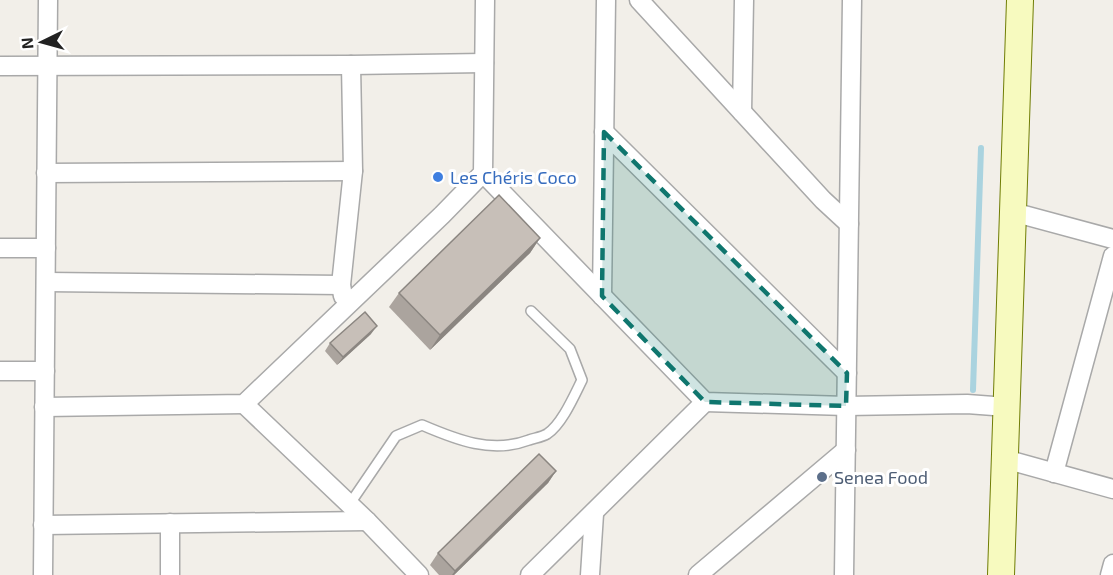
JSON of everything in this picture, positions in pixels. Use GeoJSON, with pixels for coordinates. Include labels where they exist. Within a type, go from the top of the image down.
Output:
{"type":"FeatureCollection","features":[{"type":"Feature","properties":{"kind":"street"},"geometry":{"type":"LineString","coordinates":[[43,575],[48,0]]}},
{"type":"Feature","properties":{"kind":"street"},"geometry":{"type":"LineString","coordinates":[[44,407],[243,404],[442,215],[483,173],[485,0]]}},
{"type":"Feature","properties":{"kind":"street"},"geometry":{"type":"LineString","coordinates":[[602,296],[606,0]]}},
{"type":"Feature","properties":{"kind":"street"},"geometry":{"type":"LineString","coordinates":[[639,0],[823,200],[849,224]]}},
{"type":"Feature","properties":{"kind":"street"},"geometry":{"type":"LineString","coordinates":[[742,112],[744,0]]}},
{"type":"Feature","properties":{"kind":"street"},"geometry":{"type":"LineString","coordinates":[[844,575],[852,0]]}},
{"type":"Feature","properties":{"kind":"street"},"geometry":{"type":"LineString","coordinates":[[1001,575],[1020,0]]}},
{"type":"Feature","properties":{"kind":"street"},"geometry":{"type":"LineString","coordinates":[[0,66],[484,63]]}},
{"type":"Feature","properties":{"kind":"street"},"geometry":{"type":"LineString","coordinates":[[345,307],[341,285],[353,171],[351,65]]}},
{"type":"Feature","properties":{"kind":"street"},"geometry":{"type":"LineString","coordinates":[[604,132],[847,373]]}},
{"type":"Feature","properties":{"kind":"street"},"geometry":{"type":"LineString","coordinates":[[46,173],[353,171]]}},
{"type":"Feature","properties":{"kind":"street"},"geometry":{"type":"LineString","coordinates":[[483,173],[705,402],[1007,407]]}},
{"type":"Feature","properties":{"kind":"street"},"geometry":{"type":"LineString","coordinates":[[1013,212],[1113,239]]}},
{"type":"Feature","properties":{"kind":"street"},"geometry":{"type":"LineString","coordinates":[[0,248],[46,248]]}},
{"type":"Feature","properties":{"kind":"street"},"geometry":{"type":"LineString","coordinates":[[1054,473],[1113,256]]}},
{"type":"Feature","properties":{"kind":"street"},"geometry":{"type":"LineString","coordinates":[[46,282],[341,285]]}},
{"type":"Feature","properties":{"kind":"street"},"geometry":{"type":"LineString","coordinates":[[0,371],[45,371]]}},
{"type":"Feature","properties":{"kind":"street"},"geometry":{"type":"LineString","coordinates":[[530,575],[705,402]]}},
{"type":"Feature","properties":{"kind":"street"},"geometry":{"type":"LineString","coordinates":[[243,404],[350,504],[419,575]]}},
{"type":"Feature","properties":{"kind":"street"},"geometry":{"type":"LineString","coordinates":[[699,574],[846,450]]}},
{"type":"Feature","properties":{"kind":"street"},"geometry":{"type":"LineString","coordinates":[[1005,459],[1113,489]]}},
{"type":"Feature","properties":{"kind":"street"},"geometry":{"type":"LineString","coordinates":[[590,575],[594,514]]}},
{"type":"Feature","properties":{"kind":"street"},"geometry":{"type":"LineString","coordinates":[[43,525],[367,521]]}},
{"type":"Feature","properties":{"kind":"street"},"geometry":{"type":"LineString","coordinates":[[170,523],[170,575]]}},
{"type":"Feature","properties":{"kind":"street"},"geometry":{"type":"LineString","coordinates":[[1110,575],[1113,564]]}},
{"type":"Feature","properties":{"kind":"lane"},"geometry":{"type":"LineString","coordinates":[[350,504],[396,436],[422,425],[451,437],[484,446],[518,444],[547,434],[567,410],[582,380],[570,349],[531,311]]}},
{"type":"Feature","properties":{"kind":"highlighted area"},"geometry":{"type":"Polygon","coordinates":[[[604,132],[847,373],[846,406],[705,402],[602,296],[604,132]]]}},
{"type":"Feature","properties":{"kind":"building"},"geometry":{"type":"Polygon","coordinates":[[[499,195],[540,238],[440,335],[399,293],[499,195]]]}},
{"type":"Feature","properties":{"kind":"building"},"geometry":{"type":"Polygon","coordinates":[[[365,312],[377,326],[343,357],[330,343],[365,312]]]}},
{"type":"Feature","properties":{"kind":"building"},"geometry":{"type":"Polygon","coordinates":[[[539,454],[556,471],[455,571],[438,553],[539,454]]]}},
{"type":"Feature","properties":{"kind":"waterway"},"geometry":{"type":"LineString","coordinates":[[973,390],[981,148]]}},
{"type":"Feature","properties":{"kind":"place","name":"Les Chéris Coco"},"geometry":{"type":"Point","coordinates":[438,177]}},
{"type":"Feature","properties":{"kind":"place","name":"Senea Food"},"geometry":{"type":"Point","coordinates":[822,477]}}]}
